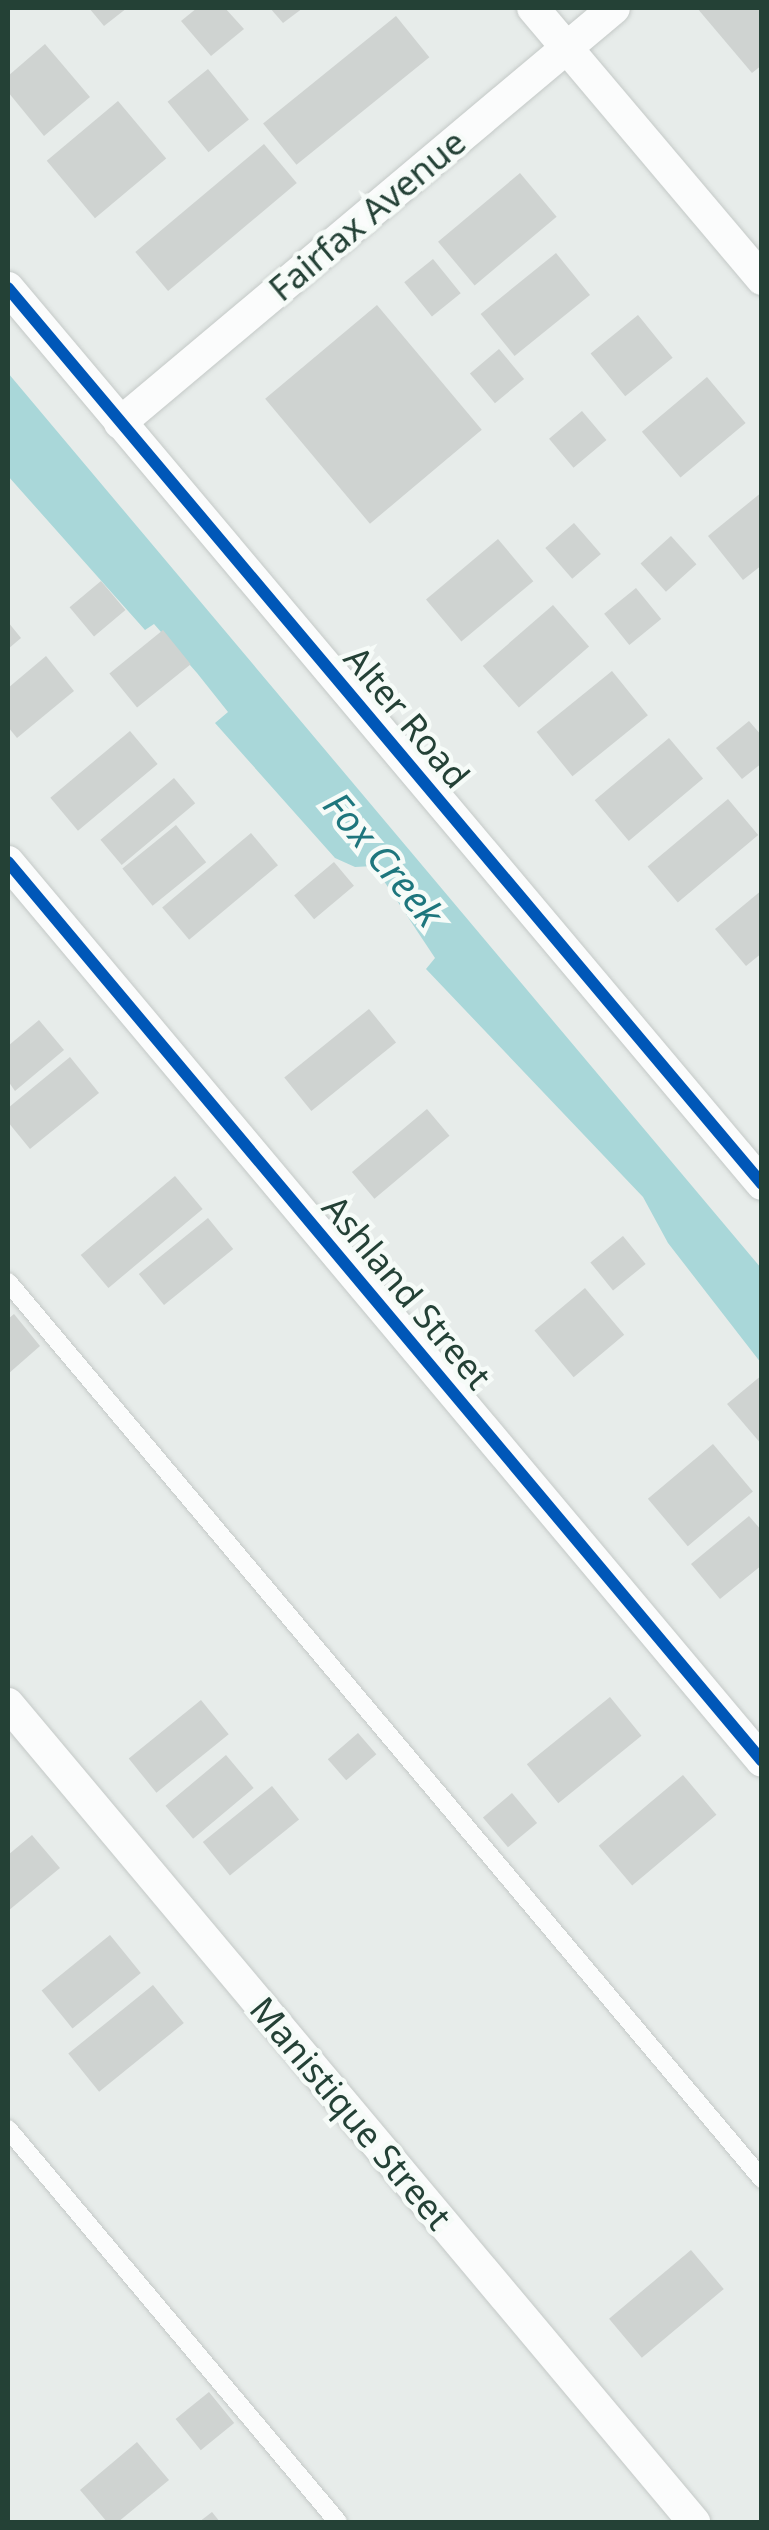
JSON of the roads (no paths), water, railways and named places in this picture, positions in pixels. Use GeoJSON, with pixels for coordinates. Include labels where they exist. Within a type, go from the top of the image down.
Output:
{"type":"FeatureCollection","features":[{"type":"Feature","properties":{"kind":"street"},"geometry":{"type":"LineString","coordinates":[[533,8],[762,278]]}},
{"type":"Feature","properties":{"kind":"street","name":"Fairfax Avenue"},"geometry":{"type":"LineString","coordinates":[[120,422],[614,8]]}},
{"type":"Feature","properties":{"kind":"street","name":"Alter Road"},"geometry":{"type":"LineString","coordinates":[[8,288],[762,1184]]}},
{"type":"Feature","properties":{"kind":"street","name":"Ashland Street"},"geometry":{"type":"LineString","coordinates":[[8,862],[762,1761]]}},
{"type":"Feature","properties":{"kind":"street","name":"Manistique Street"},"geometry":{"type":"LineString","coordinates":[[8,1704],[694,2522]]}},
{"type":"Feature","properties":{"kind":"lane"},"geometry":{"type":"LineString","coordinates":[[8,1282],[762,2178]]}},
{"type":"Feature","properties":{"kind":"lane"},"geometry":{"type":"LineString","coordinates":[[8,2129],[338,2522]]}},
{"type":"Feature","properties":{"kind":"water","name":"Fox Creek"},"geometry":{"type":"Polygon","coordinates":[[[8,373],[761,1268],[761,1363],[668,1243],[643,1197],[426,969],[435,958],[374,866],[355,867],[335,858],[215,723],[228,712],[197,673],[154,624],[145,630],[8,476],[8,373]]]}}]}
